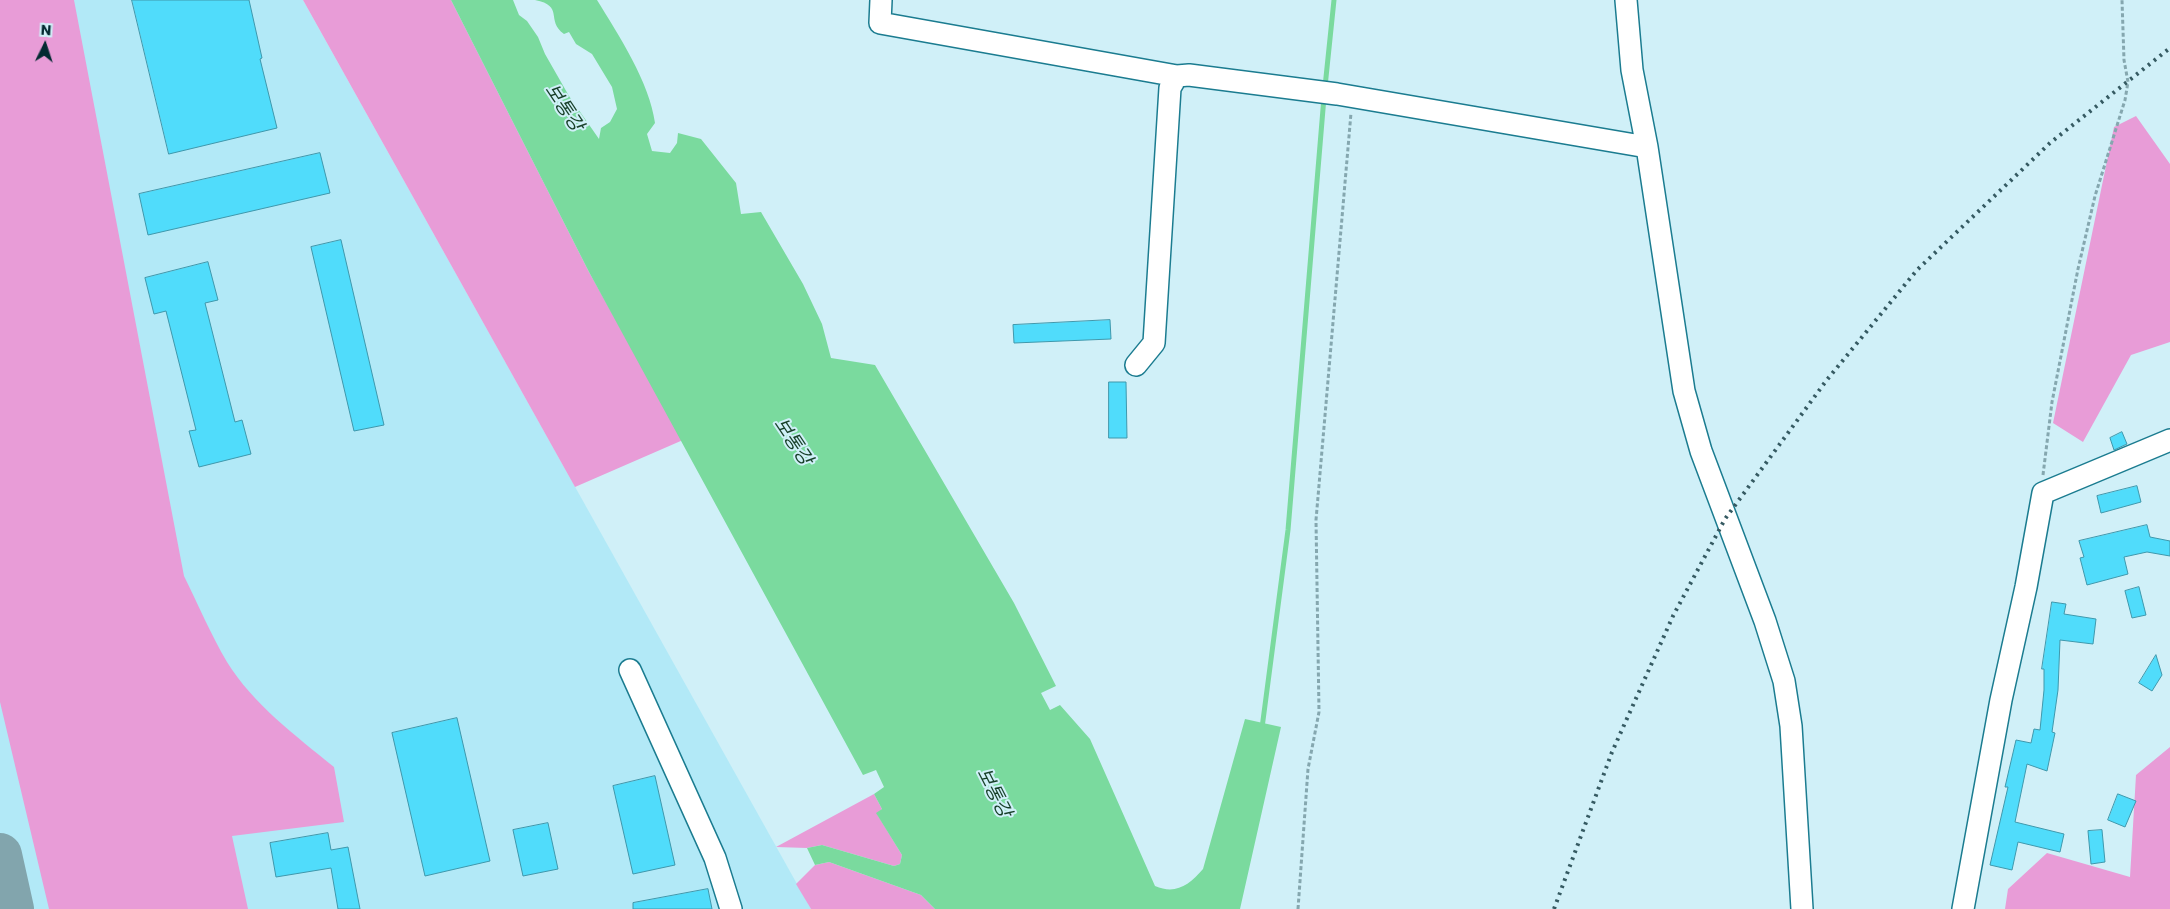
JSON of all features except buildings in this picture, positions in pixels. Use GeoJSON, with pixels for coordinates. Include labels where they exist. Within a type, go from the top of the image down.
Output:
{"type":"FeatureCollection","features":[{"type":"Feature","properties":{"kind":"street"},"geometry":{"type":"LineString","coordinates":[[881,0],[880,23],[1177,76],[1189,75],[1344,95],[1647,146]]}},
{"type":"Feature","properties":{"kind":"street"},"geometry":{"type":"LineString","coordinates":[[1626,0],[1632,70],[1647,146],[1673,334],[1685,399],[1701,451],[1765,621],[1784,681],[1792,726],[1802,909]]}},
{"type":"Feature","properties":{"kind":"street"},"geometry":{"type":"LineString","coordinates":[[1136,365],[1154,343],[1170,88],[1177,76]]}},
{"type":"Feature","properties":{"kind":"street"},"geometry":{"type":"LineString","coordinates":[[1963,909],[2001,700],[2026,587],[2043,493],[2170,440]]}},
{"type":"Feature","properties":{"kind":"street"},"geometry":{"type":"LineString","coordinates":[[630,670],[715,858],[731,909]]}},
{"type":"Feature","properties":{"kind":"path"},"geometry":{"type":"LineString","coordinates":[[2043,493],[2043,466],[2052,402],[2078,269],[2095,196],[2112,145],[2128,82],[2124,60],[2122,0]]}},
{"type":"Feature","properties":{"kind":"path"},"geometry":{"type":"LineString","coordinates":[[1298,909],[1308,769],[1319,712],[1316,520],[1344,95]]}},
{"type":"Feature","properties":{"kind":"shaded area"},"geometry":{"type":"Polygon","coordinates":[[[0,0],[303,0],[811,909],[0,909],[0,0]]]}},
{"type":"Feature","properties":{"kind":"shaded area"},"geometry":{"type":"Polygon","coordinates":[[[0,0],[74,0],[184,576],[227,662],[249,692],[276,719],[334,767],[344,822],[232,836],[248,909],[49,909],[0,702],[0,0]]]}},
{"type":"Feature","properties":{"kind":"shaded area"},"geometry":{"type":"Polygon","coordinates":[[[303,0],[451,0],[589,272],[683,440],[575,487],[303,0]]]}},
{"type":"Feature","properties":{"kind":"shaded area"},"geometry":{"type":"Polygon","coordinates":[[[2136,116],[2170,164],[2170,342],[2131,355],[2083,442],[2053,423],[2114,127],[2136,116]]]}},
{"type":"Feature","properties":{"kind":"shaded area"},"geometry":{"type":"Polygon","coordinates":[[[2170,747],[2170,909],[2005,909],[2008,889],[2047,853],[2130,877],[2136,775],[2170,747]]]}},
{"type":"Feature","properties":{"kind":"shaded area"},"geometry":{"type":"Polygon","coordinates":[[[874,794],[882,809],[877,814],[902,855],[900,864],[894,866],[822,845],[807,848],[776,847],[874,794]]]}},
{"type":"Feature","properties":{"kind":"shaded area"},"geometry":{"type":"Polygon","coordinates":[[[829,862],[921,895],[935,909],[811,909],[796,884],[815,865],[829,862]]]}},
{"type":"Feature","properties":{"kind":"water","name":"보통강"},"geometry":{"type":"Polygon","coordinates":[[[451,0],[513,0],[519,15],[527,21],[538,37],[545,54],[569,96],[599,139],[601,128],[610,122],[617,109],[612,87],[592,54],[576,44],[569,32],[564,34],[559,29],[550,6],[535,0],[597,0],[632,59],[647,92],[655,123],[647,134],[652,151],[670,153],[677,143],[678,133],[701,139],[736,183],[741,214],[761,212],[803,284],[822,324],[831,358],[875,365],[1014,603],[1056,686],[1041,693],[1050,710],[1060,705],[1090,739],[1155,886],[1163,889],[1182,887],[1193,880],[1203,869],[1245,719],[1281,727],[1240,909],[935,909],[921,895],[829,862],[815,865],[807,848],[822,845],[894,866],[900,864],[902,855],[876,813],[882,809],[874,794],[884,787],[876,770],[863,775],[589,272],[451,0]]]}},
{"type":"Feature","properties":{"kind":"waterway"},"geometry":{"type":"LineString","coordinates":[[1325,87],[1334,0]]}},
{"type":"Feature","properties":{"kind":"waterway"},"geometry":{"type":"LineString","coordinates":[[1262,728],[1288,530],[1324,97]]}},
{"type":"Feature","properties":{"kind":"taxiway"},"geometry":{"type":"LineString","coordinates":[[0,855],[12,909]]}},
{"type":"Feature","properties":{"kind":"railway"},"geometry":{"type":"LineString","coordinates":[[1554,909],[1612,752],[1673,616],[1725,519],[1826,381],[1917,270],[2050,143],[2170,48]]}}]}
